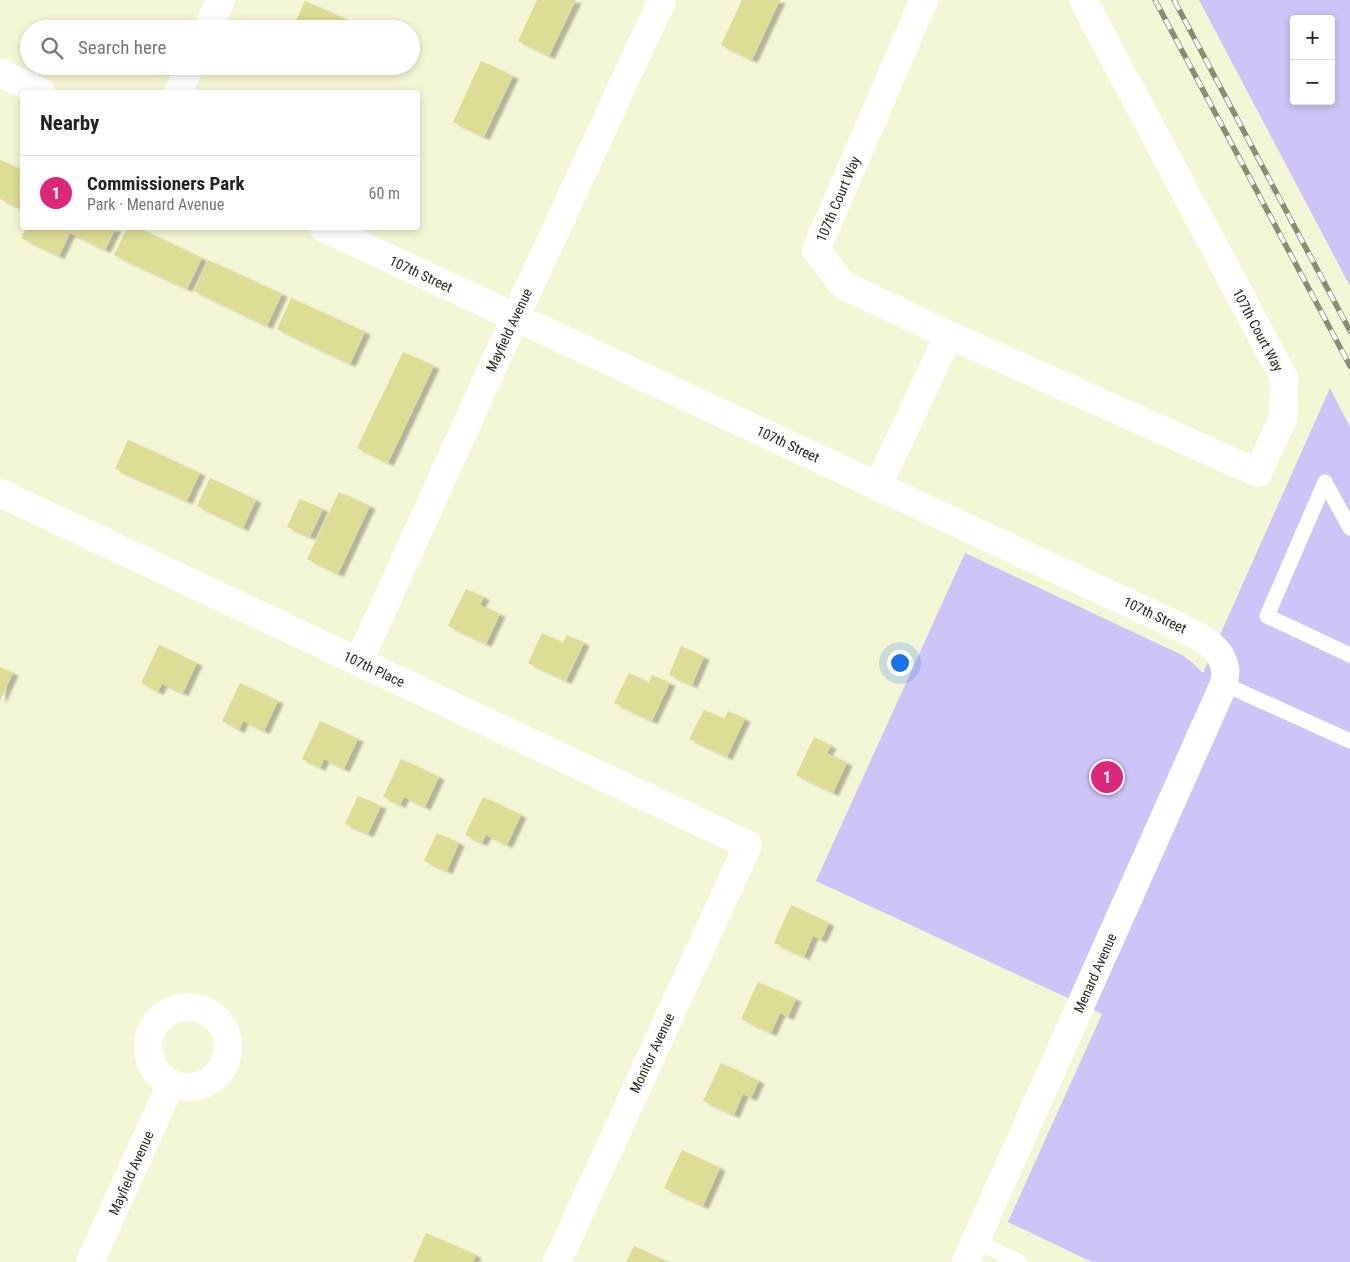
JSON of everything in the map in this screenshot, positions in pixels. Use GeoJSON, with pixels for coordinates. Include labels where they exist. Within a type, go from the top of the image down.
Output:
{"type":"FeatureCollection","features":[{"type":"Feature","properties":{"kind":"street"},"geometry":{"type":"LineString","coordinates":[[212,20],[221,0]]}},
{"type":"Feature","properties":{"kind":"street","name":"Mayfield Avenue"},"geometry":{"type":"LineString","coordinates":[[359,661],[662,0]]}},
{"type":"Feature","properties":{"kind":"street","name":"107th Court Way"},"geometry":{"type":"LineString","coordinates":[[924,0],[816,250],[843,286],[1258,473],[1283,418],[1284,378],[1083,0]]}},
{"type":"Feature","properties":{"kind":"street"},"geometry":{"type":"LineString","coordinates":[[0,73],[37,90]]}},
{"type":"Feature","properties":{"kind":"street"},"geometry":{"type":"LineString","coordinates":[[179,90],[186,75]]}},
{"type":"Feature","properties":{"kind":"street","name":"107th Street"},"geometry":{"type":"LineString","coordinates":[[328,230],[1203,638],[1220,654],[1226,669],[1224,684]]}},
{"type":"Feature","properties":{"kind":"street"},"geometry":{"type":"LineString","coordinates":[[878,485],[949,335]]}},
{"type":"Feature","properties":{"kind":"street","name":"107th Place"},"geometry":{"type":"LineString","coordinates":[[0,493],[748,845]]}},
{"type":"Feature","properties":{"kind":"street","name":"Menard Avenue"},"geometry":{"type":"LineString","coordinates":[[970,1252],[1224,684]]}},
{"type":"Feature","properties":{"kind":"street","name":"Monitor Avenue"},"geometry":{"type":"LineString","coordinates":[[557,1262],[748,845]]}},
{"type":"Feature","properties":{"kind":"street","name":"Mayfield Avenue"},"geometry":{"type":"LineString","coordinates":[[90,1262],[171,1084]]}},
{"type":"Feature","properties":{"kind":"lane"},"geometry":{"type":"LineString","coordinates":[[1350,528],[1324,482],[1267,616],[1350,655]]}},
{"type":"Feature","properties":{"kind":"lane"},"geometry":{"type":"LineString","coordinates":[[1224,684],[1350,741]]}},
{"type":"Feature","properties":{"kind":"lane"},"geometry":{"type":"LineString","coordinates":[[970,1252],[1020,1262]]}},
{"type":"Feature","properties":{"kind":"shaded area"},"geometry":{"type":"Polygon","coordinates":[[[1199,0],[1350,0],[1350,286],[1199,0]]]}},
{"type":"Feature","properties":{"kind":"shaded area"},"geometry":{"type":"Polygon","coordinates":[[[1330,388],[1350,427],[1350,1262],[1092,1262],[1008,1222],[1102,1014],[816,881],[965,553],[1182,655],[1203,673],[1330,388]]]}},
{"type":"Feature","properties":{"kind":"building"},"geometry":{"type":"Polygon","coordinates":[[[537,0],[576,0],[549,56],[518,41],[537,0]]]}},
{"type":"Feature","properties":{"kind":"building"},"geometry":{"type":"Polygon","coordinates":[[[742,0],[780,0],[752,60],[721,45],[742,0]]]}},
{"type":"Feature","properties":{"kind":"building"},"geometry":{"type":"Polygon","coordinates":[[[305,1],[348,20],[296,20],[305,1]]]}},
{"type":"Feature","properties":{"kind":"building"},"geometry":{"type":"Polygon","coordinates":[[[481,61],[513,76],[484,137],[453,122],[481,61]]]}},
{"type":"Feature","properties":{"kind":"building"},"geometry":{"type":"Polygon","coordinates":[[[0,160],[20,169],[20,208],[0,199],[0,160]]]}},
{"type":"Feature","properties":{"kind":"building"},"geometry":{"type":"Polygon","coordinates":[[[25,230],[115,230],[105,250],[70,233],[59,256],[21,238],[25,230]]]}},
{"type":"Feature","properties":{"kind":"building"},"geometry":{"type":"Polygon","coordinates":[[[126,230],[142,230],[202,258],[187,289],[114,255],[126,230]]]}},
{"type":"Feature","properties":{"kind":"building"},"geometry":{"type":"Polygon","coordinates":[[[208,260],[282,294],[267,326],[194,291],[208,260]]]}},
{"type":"Feature","properties":{"kind":"building"},"geometry":{"type":"Polygon","coordinates":[[[291,298],[365,332],[350,364],[277,329],[291,298]]]}},
{"type":"Feature","properties":{"kind":"building"},"geometry":{"type":"Polygon","coordinates":[[[403,352],[434,366],[388,463],[357,448],[403,352]]]}},
{"type":"Feature","properties":{"kind":"building"},"geometry":{"type":"Polygon","coordinates":[[[128,440],[200,473],[187,501],[115,469],[128,440]]]}},
{"type":"Feature","properties":{"kind":"building"},"geometry":{"type":"Polygon","coordinates":[[[210,478],[256,500],[243,528],[197,506],[210,478]]]}},
{"type":"Feature","properties":{"kind":"building"},"geometry":{"type":"Polygon","coordinates":[[[339,492],[370,506],[338,574],[307,559],[339,492]]]}},
{"type":"Feature","properties":{"kind":"building"},"geometry":{"type":"Polygon","coordinates":[[[300,499],[323,509],[310,537],[287,527],[300,499]]]}},
{"type":"Feature","properties":{"kind":"building"},"geometry":{"type":"Polygon","coordinates":[[[466,589],[484,597],[480,605],[500,614],[486,644],[448,626],[466,589]]]}},
{"type":"Feature","properties":{"kind":"building"},"geometry":{"type":"Polygon","coordinates":[[[542,633],[563,643],[567,635],[584,643],[566,681],[528,663],[542,633]]]}},
{"type":"Feature","properties":{"kind":"building"},"geometry":{"type":"Polygon","coordinates":[[[159,645],[197,663],[183,693],[162,684],[158,692],[141,683],[159,645]]]}},
{"type":"Feature","properties":{"kind":"building"},"geometry":{"type":"Polygon","coordinates":[[[681,646],[704,657],[692,685],[669,675],[681,646]]]}},
{"type":"Feature","properties":{"kind":"building"},"geometry":{"type":"Polygon","coordinates":[[[0,667],[13,673],[0,701],[0,667]]]}},
{"type":"Feature","properties":{"kind":"building"},"geometry":{"type":"Polygon","coordinates":[[[629,673],[649,683],[652,675],[670,683],[652,721],[614,703],[629,673]]]}},
{"type":"Feature","properties":{"kind":"building"},"geometry":{"type":"Polygon","coordinates":[[[240,683],[278,701],[264,731],[243,721],[239,730],[222,721],[240,683]]]}},
{"type":"Feature","properties":{"kind":"building"},"geometry":{"type":"Polygon","coordinates":[[[704,710],[724,719],[728,711],[745,719],[727,757],[689,739],[704,710]]]}},
{"type":"Feature","properties":{"kind":"building"},"geometry":{"type":"Polygon","coordinates":[[[320,721],[358,739],[344,769],[324,759],[320,768],[302,759],[320,721]]]}},
{"type":"Feature","properties":{"kind":"building"},"geometry":{"type":"Polygon","coordinates":[[[814,737],[831,746],[827,753],[847,763],[833,793],[796,775],[814,737]]]}},
{"type":"Feature","properties":{"kind":"building"},"geometry":{"type":"Polygon","coordinates":[[[401,759],[439,777],[425,807],[404,797],[400,805],[383,797],[401,759]]]}},
{"type":"Feature","properties":{"kind":"building"},"geometry":{"type":"Polygon","coordinates":[[[358,796],[381,806],[368,834],[345,824],[358,796]]]}},
{"type":"Feature","properties":{"kind":"building"},"geometry":{"type":"Polygon","coordinates":[[[483,797],[521,815],[507,845],[486,835],[482,843],[465,835],[483,797]]]}},
{"type":"Feature","properties":{"kind":"building"},"geometry":{"type":"Polygon","coordinates":[[[437,833],[459,843],[447,871],[424,861],[437,833]]]}},
{"type":"Feature","properties":{"kind":"building"},"geometry":{"type":"Polygon","coordinates":[[[791,905],[829,923],[821,940],[813,936],[804,957],[774,943],[791,905]]]}},
{"type":"Feature","properties":{"kind":"building"},"geometry":{"type":"Polygon","coordinates":[[[758,982],[796,999],[788,1017],[780,1013],[771,1033],[741,1019],[758,982]]]}},
{"type":"Feature","properties":{"kind":"building"},"geometry":{"type":"Polygon","coordinates":[[[721,1063],[759,1081],[751,1098],[743,1094],[734,1115],[703,1101],[721,1063]]]}},
{"type":"Feature","properties":{"kind":"building"},"geometry":{"type":"Polygon","coordinates":[[[682,1150],[720,1168],[703,1206],[664,1188],[682,1150]]]}},
{"type":"Feature","properties":{"kind":"building"},"geometry":{"type":"Polygon","coordinates":[[[426,1233],[476,1255],[473,1262],[413,1262],[426,1233]]]}},
{"type":"Feature","properties":{"kind":"building"},"geometry":{"type":"Polygon","coordinates":[[[634,1246],[668,1262],[626,1262],[634,1246]]]}},
{"type":"Feature","properties":{"kind":"railway"},"geometry":{"type":"LineString","coordinates":[[1155,0],[1350,366]]}},
{"type":"Feature","properties":{"kind":"railway"},"geometry":{"type":"LineString","coordinates":[[1174,0],[1350,331]]}},
{"type":"Feature","properties":{"kind":"place","name":"Commissioners Park"},"geometry":{"type":"Point","coordinates":[1107,777]}}]}
